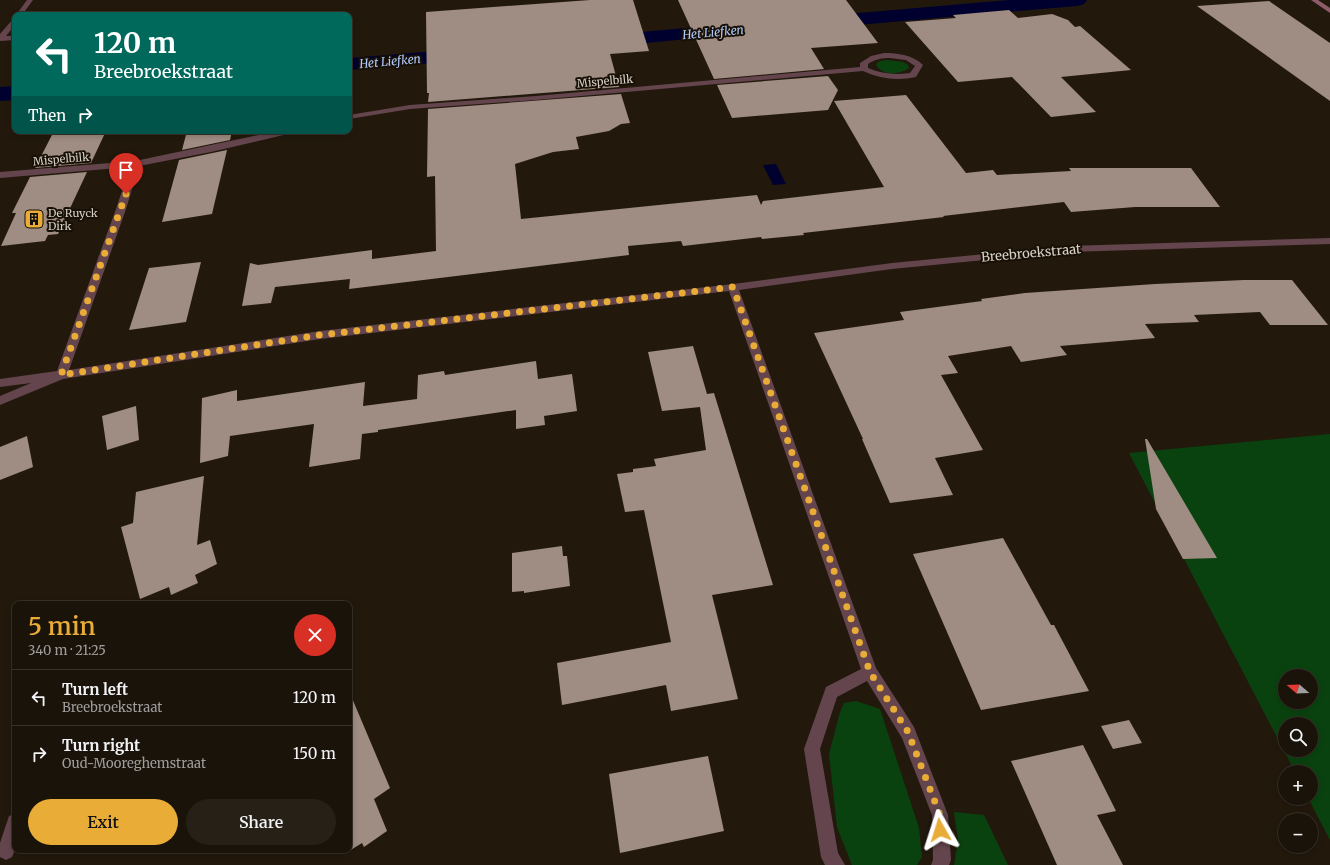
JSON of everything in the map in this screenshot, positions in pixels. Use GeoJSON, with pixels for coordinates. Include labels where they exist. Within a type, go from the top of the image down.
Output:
{"type":"FeatureCollection","features":[{"type":"Feature","properties":{"kind":"street"},"geometry":{"type":"LineString","coordinates":[[20,12],[30,0]]}},
{"type":"Feature","properties":{"kind":"street"},"geometry":{"type":"LineString","coordinates":[[1314,0],[1330,11]]}},
{"type":"Feature","properties":{"kind":"street"},"geometry":{"type":"LineString","coordinates":[[0,39],[12,24]]}},
{"type":"Feature","properties":{"kind":"street"},"geometry":{"type":"LineString","coordinates":[[0,39],[12,38]]}},
{"type":"Feature","properties":{"kind":"street","name":"Mispelbilk"},"geometry":{"type":"LineString","coordinates":[[352,117],[410,107],[536,98],[864,69],[878,75],[897,78],[913,75],[918,65],[908,58],[884,56],[870,58],[864,63],[864,69]]}},
{"type":"Feature","properties":{"kind":"street","name":"Mispelbilk"},"geometry":{"type":"LineString","coordinates":[[0,175],[135,164],[211,149],[275,134]]}},
{"type":"Feature","properties":{"kind":"street"},"geometry":{"type":"LineString","coordinates":[[0,383],[61,375],[121,209],[135,164]]}},
{"type":"Feature","properties":{"kind":"street","name":"Breebroekstraat"},"geometry":{"type":"LineString","coordinates":[[0,401],[61,375],[320,335],[733,287],[892,266],[1068,249],[1330,242]]}},
{"type":"Feature","properties":{"kind":"street"},"geometry":{"type":"LineString","coordinates":[[733,287],[870,672],[908,732],[940,815],[942,860],[940,865]]}},
{"type":"Feature","properties":{"kind":"street"},"geometry":{"type":"LineString","coordinates":[[836,865],[830,857],[812,749],[832,692],[870,672]]}},
{"type":"Feature","properties":{"kind":"street"},"geometry":{"type":"LineString","coordinates":[[7,851],[12,833]]}},
{"type":"Feature","properties":{"kind":"green space"},"geometry":{"type":"Polygon","coordinates":[[[886,60],[903,62],[908,65],[909,68],[901,72],[887,73],[879,69],[876,65],[878,62],[886,60]]]}},
{"type":"Feature","properties":{"kind":"green space"},"geometry":{"type":"Polygon","coordinates":[[[1330,434],[1330,840],[1318,817],[1318,813],[1316,813],[1312,805],[1318,805],[1318,765],[1291,765],[1287,757],[1318,757],[1318,717],[1278,717],[1278,739],[1129,453],[1330,434]]]}},
{"type":"Feature","properties":{"kind":"green space"},"geometry":{"type":"Polygon","coordinates":[[[856,701],[880,709],[919,828],[922,857],[917,865],[852,865],[837,827],[829,754],[840,712],[844,703],[856,701]]]}},
{"type":"Feature","properties":{"kind":"green space"},"geometry":{"type":"Polygon","coordinates":[[[954,812],[984,815],[1008,865],[954,865],[958,841],[954,812]]]}},
{"type":"Feature","properties":{"kind":"shaded area"},"geometry":{"type":"Polygon","coordinates":[[[776,164],[786,184],[773,185],[763,165],[776,164]]]}},
{"type":"Feature","properties":{"kind":"building"},"geometry":{"type":"Polygon","coordinates":[[[590,0],[633,0],[649,51],[610,54],[619,87],[428,102],[426,12],[590,0]]]}},
{"type":"Feature","properties":{"kind":"building"},"geometry":{"type":"Polygon","coordinates":[[[678,0],[846,0],[878,43],[811,48],[824,69],[714,79],[678,0]]]}},
{"type":"Feature","properties":{"kind":"building"},"geometry":{"type":"Polygon","coordinates":[[[1269,1],[1330,43],[1330,101],[1197,6],[1269,1]]]}},
{"type":"Feature","properties":{"kind":"building"},"geometry":{"type":"Polygon","coordinates":[[[1009,10],[1018,18],[1052,14],[1068,20],[1075,27],[1080,26],[1131,70],[1061,77],[1096,112],[1051,117],[1012,77],[958,82],[905,22],[956,18],[953,15],[1009,10]]]}},
{"type":"Feature","properties":{"kind":"building"},"geometry":{"type":"Polygon","coordinates":[[[828,76],[838,90],[828,110],[732,118],[717,85],[828,76]]]}},
{"type":"Feature","properties":{"kind":"building"},"geometry":{"type":"Polygon","coordinates":[[[621,94],[630,123],[621,124],[609,131],[576,137],[579,149],[553,152],[515,164],[521,219],[757,195],[761,205],[763,201],[884,187],[834,101],[906,95],[966,173],[993,170],[997,175],[1071,171],[1069,168],[1191,168],[1220,207],[1135,207],[1071,212],[1064,202],[803,233],[804,235],[762,239],[761,237],[683,246],[681,241],[628,246],[629,255],[349,289],[350,279],[275,287],[271,303],[242,306],[250,263],[258,265],[372,250],[372,259],[436,251],[435,176],[427,177],[428,109],[621,94]]]}},
{"type":"Feature","properties":{"kind":"building"},"geometry":{"type":"Polygon","coordinates":[[[52,134],[105,134],[91,163],[35,168],[52,134]]]}},
{"type":"Feature","properties":{"kind":"building"},"geometry":{"type":"Polygon","coordinates":[[[186,134],[231,134],[230,140],[182,150],[186,134]]]}},
{"type":"Feature","properties":{"kind":"building"},"geometry":{"type":"Polygon","coordinates":[[[227,150],[212,214],[162,222],[179,160],[227,150]]]}},
{"type":"Feature","properties":{"kind":"building","name":"De Ruyck Dirk"},"geometry":{"type":"Polygon","coordinates":[[[87,172],[58,234],[48,235],[45,241],[1,246],[16,213],[12,213],[30,177],[87,172]]]}},
{"type":"Feature","properties":{"kind":"building"},"geometry":{"type":"Polygon","coordinates":[[[201,262],[186,322],[129,330],[149,268],[201,262]]]}},
{"type":"Feature","properties":{"kind":"building"},"geometry":{"type":"Polygon","coordinates":[[[1244,280],[1292,280],[1328,325],[1270,325],[1260,312],[1194,315],[1199,322],[1145,324],[1155,338],[1060,346],[1067,355],[1021,362],[1011,346],[948,356],[958,373],[941,375],[983,450],[935,458],[953,495],[890,503],[863,439],[814,333],[904,320],[900,312],[982,301],[981,299],[1025,293],[1155,284],[1244,280]]]}},
{"type":"Feature","properties":{"kind":"building"},"geometry":{"type":"Polygon","coordinates":[[[693,346],[707,394],[714,393],[773,585],[712,595],[738,699],[671,711],[666,685],[562,705],[557,663],[671,642],[644,510],[625,512],[617,474],[633,472],[633,469],[656,466],[654,459],[706,450],[700,407],[662,411],[648,352],[693,346]]]}},
{"type":"Feature","properties":{"kind":"building"},"geometry":{"type":"Polygon","coordinates":[[[536,361],[538,379],[572,374],[577,411],[544,416],[545,425],[516,429],[516,410],[378,430],[378,432],[362,434],[360,459],[309,467],[314,424],[230,436],[228,456],[200,463],[202,398],[237,390],[237,401],[365,382],[363,406],[417,399],[418,375],[444,371],[445,375],[536,361]]]}},
{"type":"Feature","properties":{"kind":"building"},"geometry":{"type":"Polygon","coordinates":[[[136,406],[139,440],[107,450],[102,416],[136,406]]]}},
{"type":"Feature","properties":{"kind":"building"},"geometry":{"type":"Polygon","coordinates":[[[27,436],[33,467],[0,480],[0,447],[27,436]]]}},
{"type":"Feature","properties":{"kind":"building"},"geometry":{"type":"Polygon","coordinates":[[[1145,439],[1147,439],[1217,558],[1183,559],[1156,509],[1145,439]]]}},
{"type":"Feature","properties":{"kind":"building"},"geometry":{"type":"Polygon","coordinates":[[[204,476],[197,545],[210,540],[217,564],[195,575],[198,583],[171,595],[169,587],[140,599],[121,527],[133,523],[136,492],[204,476]]]}},
{"type":"Feature","properties":{"kind":"building"},"geometry":{"type":"Polygon","coordinates":[[[1003,538],[1051,625],[1054,625],[1089,691],[981,710],[913,554],[1003,538]]]}},
{"type":"Feature","properties":{"kind":"building"},"geometry":{"type":"Polygon","coordinates":[[[562,546],[563,556],[567,556],[570,586],[524,593],[524,591],[512,592],[512,553],[562,546]]]}},
{"type":"Feature","properties":{"kind":"building"},"geometry":{"type":"Polygon","coordinates":[[[352,698],[390,788],[374,799],[387,831],[364,847],[362,843],[352,849],[352,698]]]}},
{"type":"Feature","properties":{"kind":"building"},"geometry":{"type":"Polygon","coordinates":[[[1129,720],[1142,743],[1113,749],[1101,726],[1129,720]]]}},
{"type":"Feature","properties":{"kind":"building"},"geometry":{"type":"Polygon","coordinates":[[[1083,745],[1116,811],[1097,815],[1123,865],[1057,865],[1011,761],[1083,745]]]}},
{"type":"Feature","properties":{"kind":"building"},"geometry":{"type":"Polygon","coordinates":[[[708,756],[724,831],[620,853],[609,774],[708,756]]]}},
{"type":"Feature","properties":{"kind":"waterway","name":"Het Liefken"},"geometry":{"type":"LineString","coordinates":[[812,23],[1077,0]]}},
{"type":"Feature","properties":{"kind":"waterway","name":"Het Liefken"},"geometry":{"type":"LineString","coordinates":[[597,42],[740,29]]}},
{"type":"Feature","properties":{"kind":"waterway","name":"Het Liefken"},"geometry":{"type":"LineString","coordinates":[[352,64],[474,54]]}},
{"type":"Feature","properties":{"kind":"waterway","name":"Het Liefken"},"geometry":{"type":"LineString","coordinates":[[0,94],[12,93]]}},
{"type":"Feature","properties":{"kind":"place","name":"De Ruyck Dirk"},"geometry":{"type":"Point","coordinates":[34,219]}},
{"type":"Feature","properties":{"kind":"route"},"geometry":{"type":"LineString","coordinates":[[126,194],[61,375],[320,335],[733,287],[870,672],[908,732],[940,815],[940,830]]}}]}
